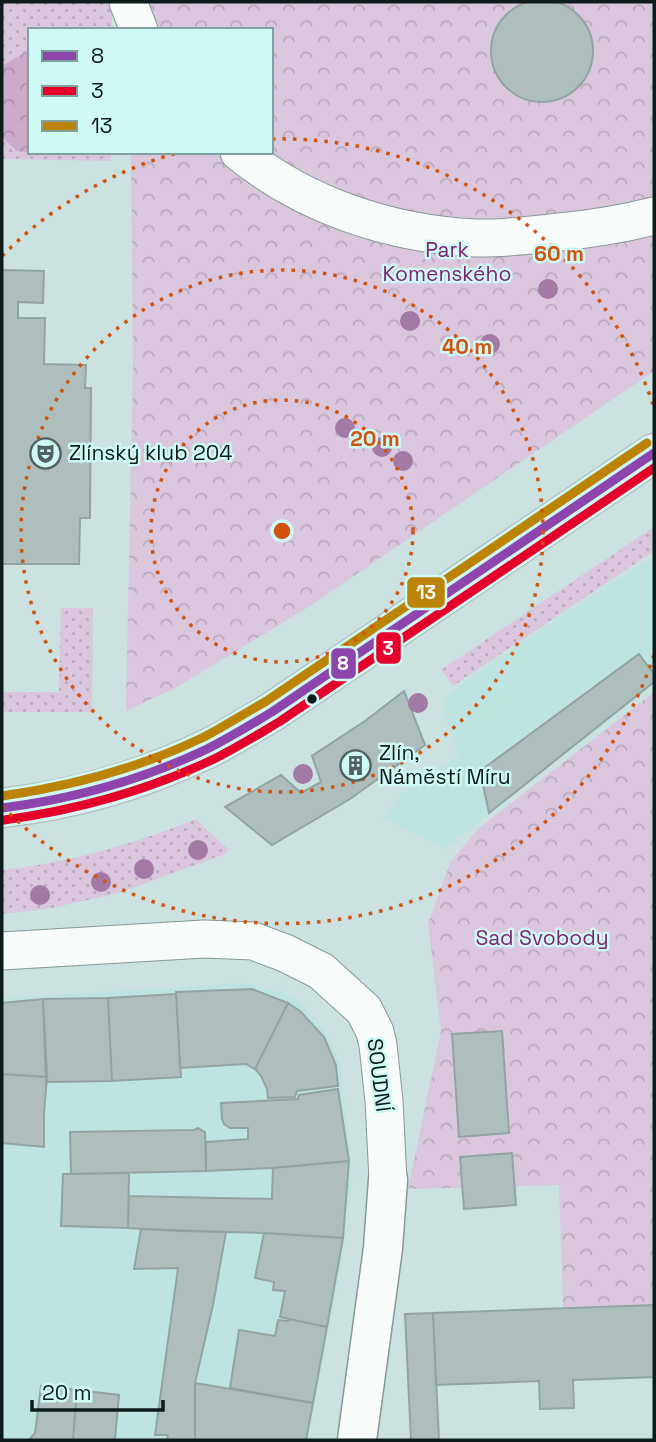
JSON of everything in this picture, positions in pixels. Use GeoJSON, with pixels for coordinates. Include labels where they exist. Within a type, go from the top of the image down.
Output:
{"type":"FeatureCollection","features":[{"type":"Feature","properties":{"kind":"main road"},"geometry":{"type":"LineString","coordinates":[[2,808],[76,796],[124,783],[210,748],[272,712],[654,453]]}},
{"type":"Feature","properties":{"kind":"street"},"geometry":{"type":"LineString","coordinates":[[128,2],[138,28]]}},
{"type":"Feature","properties":{"kind":"street"},"geometry":{"type":"LineString","coordinates":[[242,154],[264,172],[339,209],[370,221],[437,234],[476,238],[516,237],[593,229],[654,216]]}},
{"type":"Feature","properties":{"kind":"street","name":"SOUDNÍ"},"geometry":{"type":"LineString","coordinates":[[2,951],[204,939],[253,941],[321,971],[364,1010],[375,1032],[384,1101],[388,1180],[383,1248],[357,1440]]}},
{"type":"Feature","properties":{"kind":"shaded area"},"geometry":{"type":"Polygon","coordinates":[[[654,556],[654,685],[444,849],[383,819],[402,793],[459,756],[441,702],[454,690],[563,615],[654,556]]]}},
{"type":"Feature","properties":{"kind":"shaded area"},"geometry":{"type":"Polygon","coordinates":[[[244,983],[282,992],[303,1005],[328,1035],[340,1064],[353,1171],[344,1249],[308,1440],[2,1440],[2,998],[244,983]]]}},
{"type":"Feature","properties":{"kind":"green space"},"geometry":{"type":"Polygon","coordinates":[[[2,2],[112,2],[112,28],[28,28],[28,154],[111,154],[111,161],[2,159],[2,2]]]}},
{"type":"Feature","properties":{"kind":"green space","name":"Park Komenského"},"geometry":{"type":"Polygon","coordinates":[[[130,2],[654,2],[654,371],[307,608],[175,688],[126,711],[133,363],[131,154],[273,154],[273,28],[130,28],[130,2]]]}},
{"type":"Feature","properties":{"kind":"green space"},"geometry":{"type":"Polygon","coordinates":[[[28,52],[28,152],[17,151],[2,137],[2,66],[28,52]]]}},
{"type":"Feature","properties":{"kind":"green space"},"geometry":{"type":"Polygon","coordinates":[[[654,527],[654,551],[453,686],[441,670],[654,527]]]}},
{"type":"Feature","properties":{"kind":"green space"},"geometry":{"type":"Polygon","coordinates":[[[61,608],[93,608],[92,712],[2,712],[2,692],[59,692],[61,608]]]}},
{"type":"Feature","properties":{"kind":"green space","name":"Sad Svobody"},"geometry":{"type":"Polygon","coordinates":[[[654,692],[654,1306],[563,1307],[559,1185],[408,1189],[441,1031],[428,923],[451,861],[479,828],[654,692]]]}},
{"type":"Feature","properties":{"kind":"green space"},"geometry":{"type":"Polygon","coordinates":[[[196,819],[229,850],[225,854],[119,893],[47,909],[2,914],[2,870],[52,863],[101,851],[196,819]]]}},
{"type":"Feature","properties":{"kind":"building"},"geometry":{"type":"Polygon","coordinates":[[[542,0],[561,4],[578,15],[589,32],[593,51],[589,70],[578,87],[561,98],[542,102],[523,98],[506,87],[495,70],[491,51],[495,32],[506,15],[523,4],[542,0]]]}},
{"type":"Feature","properties":{"kind":"building","name":"Zlínský klub 204"},"geometry":{"type":"Polygon","coordinates":[[[2,270],[44,271],[43,303],[18,302],[18,318],[45,318],[44,364],[86,365],[85,388],[91,388],[90,518],[80,518],[79,564],[2,564],[2,270]]]}},
{"type":"Feature","properties":{"kind":"building"},"geometry":{"type":"Polygon","coordinates":[[[639,654],[654,674],[654,682],[489,813],[480,771],[639,654]]]}},
{"type":"Feature","properties":{"kind":"building","name":"Zlín, Náměstí Míru"},"geometry":{"type":"Polygon","coordinates":[[[404,691],[425,745],[350,799],[272,845],[225,807],[281,775],[301,793],[321,782],[312,756],[404,691]]]}},
{"type":"Feature","properties":{"kind":"building"},"geometry":{"type":"Polygon","coordinates":[[[252,989],[288,1003],[255,1069],[246,1064],[180,1068],[176,992],[252,989]]]}},
{"type":"Feature","properties":{"kind":"building"},"geometry":{"type":"Polygon","coordinates":[[[176,994],[181,1077],[112,1081],[108,998],[176,994]]]}},
{"type":"Feature","properties":{"kind":"building"},"geometry":{"type":"Polygon","coordinates":[[[108,998],[112,1081],[46,1082],[43,999],[108,998]]]}},
{"type":"Feature","properties":{"kind":"building"},"geometry":{"type":"Polygon","coordinates":[[[43,999],[47,1077],[2,1074],[2,1003],[43,999]]]}},
{"type":"Feature","properties":{"kind":"building"},"geometry":{"type":"Polygon","coordinates":[[[288,1003],[300,1011],[324,1037],[336,1065],[338,1086],[297,1091],[295,1097],[268,1098],[267,1089],[255,1069],[288,1003]]]}},
{"type":"Feature","properties":{"kind":"building"},"geometry":{"type":"Polygon","coordinates":[[[502,1031],[509,1133],[459,1137],[452,1034],[502,1031]]]}},
{"type":"Feature","properties":{"kind":"building"},"geometry":{"type":"Polygon","coordinates":[[[2,1074],[47,1077],[44,1147],[2,1143],[2,1074]]]}},
{"type":"Feature","properties":{"kind":"building"},"geometry":{"type":"Polygon","coordinates":[[[338,1089],[349,1161],[206,1171],[206,1142],[248,1139],[248,1128],[230,1128],[224,1124],[221,1103],[298,1099],[299,1095],[338,1089]]]}},
{"type":"Feature","properties":{"kind":"building"},"geometry":{"type":"Polygon","coordinates":[[[198,1128],[205,1132],[206,1171],[71,1174],[70,1132],[198,1128]]]}},
{"type":"Feature","properties":{"kind":"building"},"geometry":{"type":"Polygon","coordinates":[[[512,1153],[516,1205],[464,1209],[460,1157],[512,1153]]]}},
{"type":"Feature","properties":{"kind":"building"},"geometry":{"type":"Polygon","coordinates":[[[349,1161],[343,1238],[128,1228],[129,1196],[272,1199],[273,1168],[349,1161]]]}},
{"type":"Feature","properties":{"kind":"building"},"geometry":{"type":"Polygon","coordinates":[[[129,1173],[128,1228],[61,1226],[63,1174],[129,1173]]]}},
{"type":"Feature","properties":{"kind":"building"},"geometry":{"type":"Polygon","coordinates":[[[141,1229],[226,1232],[195,1383],[195,1440],[167,1440],[168,1435],[155,1435],[178,1268],[134,1269],[141,1229]]]}},
{"type":"Feature","properties":{"kind":"building"},"geometry":{"type":"Polygon","coordinates":[[[264,1233],[343,1238],[327,1327],[280,1317],[285,1291],[273,1290],[274,1282],[255,1278],[264,1233]]]}},
{"type":"Feature","properties":{"kind":"building"},"geometry":{"type":"Polygon","coordinates":[[[654,1305],[654,1377],[573,1380],[574,1408],[540,1409],[539,1381],[436,1385],[433,1313],[654,1305]]]}},
{"type":"Feature","properties":{"kind":"building"},"geometry":{"type":"Polygon","coordinates":[[[433,1313],[439,1440],[411,1440],[405,1314],[433,1313]]]}},
{"type":"Feature","properties":{"kind":"building"},"geometry":{"type":"Polygon","coordinates":[[[289,1319],[327,1327],[313,1403],[230,1388],[239,1330],[275,1336],[278,1320],[289,1319]]]}},
{"type":"Feature","properties":{"kind":"building"},"geometry":{"type":"Polygon","coordinates":[[[195,1383],[313,1403],[306,1440],[195,1440],[195,1383]]]}},
{"type":"Feature","properties":{"kind":"building"},"geometry":{"type":"Polygon","coordinates":[[[41,1386],[77,1390],[73,1440],[29,1440],[35,1433],[41,1386]]]}},
{"type":"Feature","properties":{"kind":"building"},"geometry":{"type":"Polygon","coordinates":[[[77,1390],[119,1395],[115,1440],[73,1440],[77,1390]]]}},
{"type":"Feature","properties":{"kind":"transit line","name":"13"},"geometry":{"type":"LineString","coordinates":[[2,796],[54,787],[130,767],[212,733],[265,702],[647,443]]}},
{"type":"Feature","properties":{"kind":"transit line","name":"8"},"geometry":{"type":"LineString","coordinates":[[2,808],[107,787],[158,770],[207,749],[272,712],[654,453]]}},
{"type":"Feature","properties":{"kind":"transit line","name":"3"},"geometry":{"type":"LineString","coordinates":[[4,820],[111,798],[163,781],[214,759],[279,722],[654,468]]}},
{"type":"Feature","properties":{"kind":"place","name":"Zlínský klub 204"},"geometry":{"type":"Point","coordinates":[46,453]}},
{"type":"Feature","properties":{"kind":"place","name":"Zlín, Náměstí Míru"},"geometry":{"type":"Point","coordinates":[356,765]}}]}
